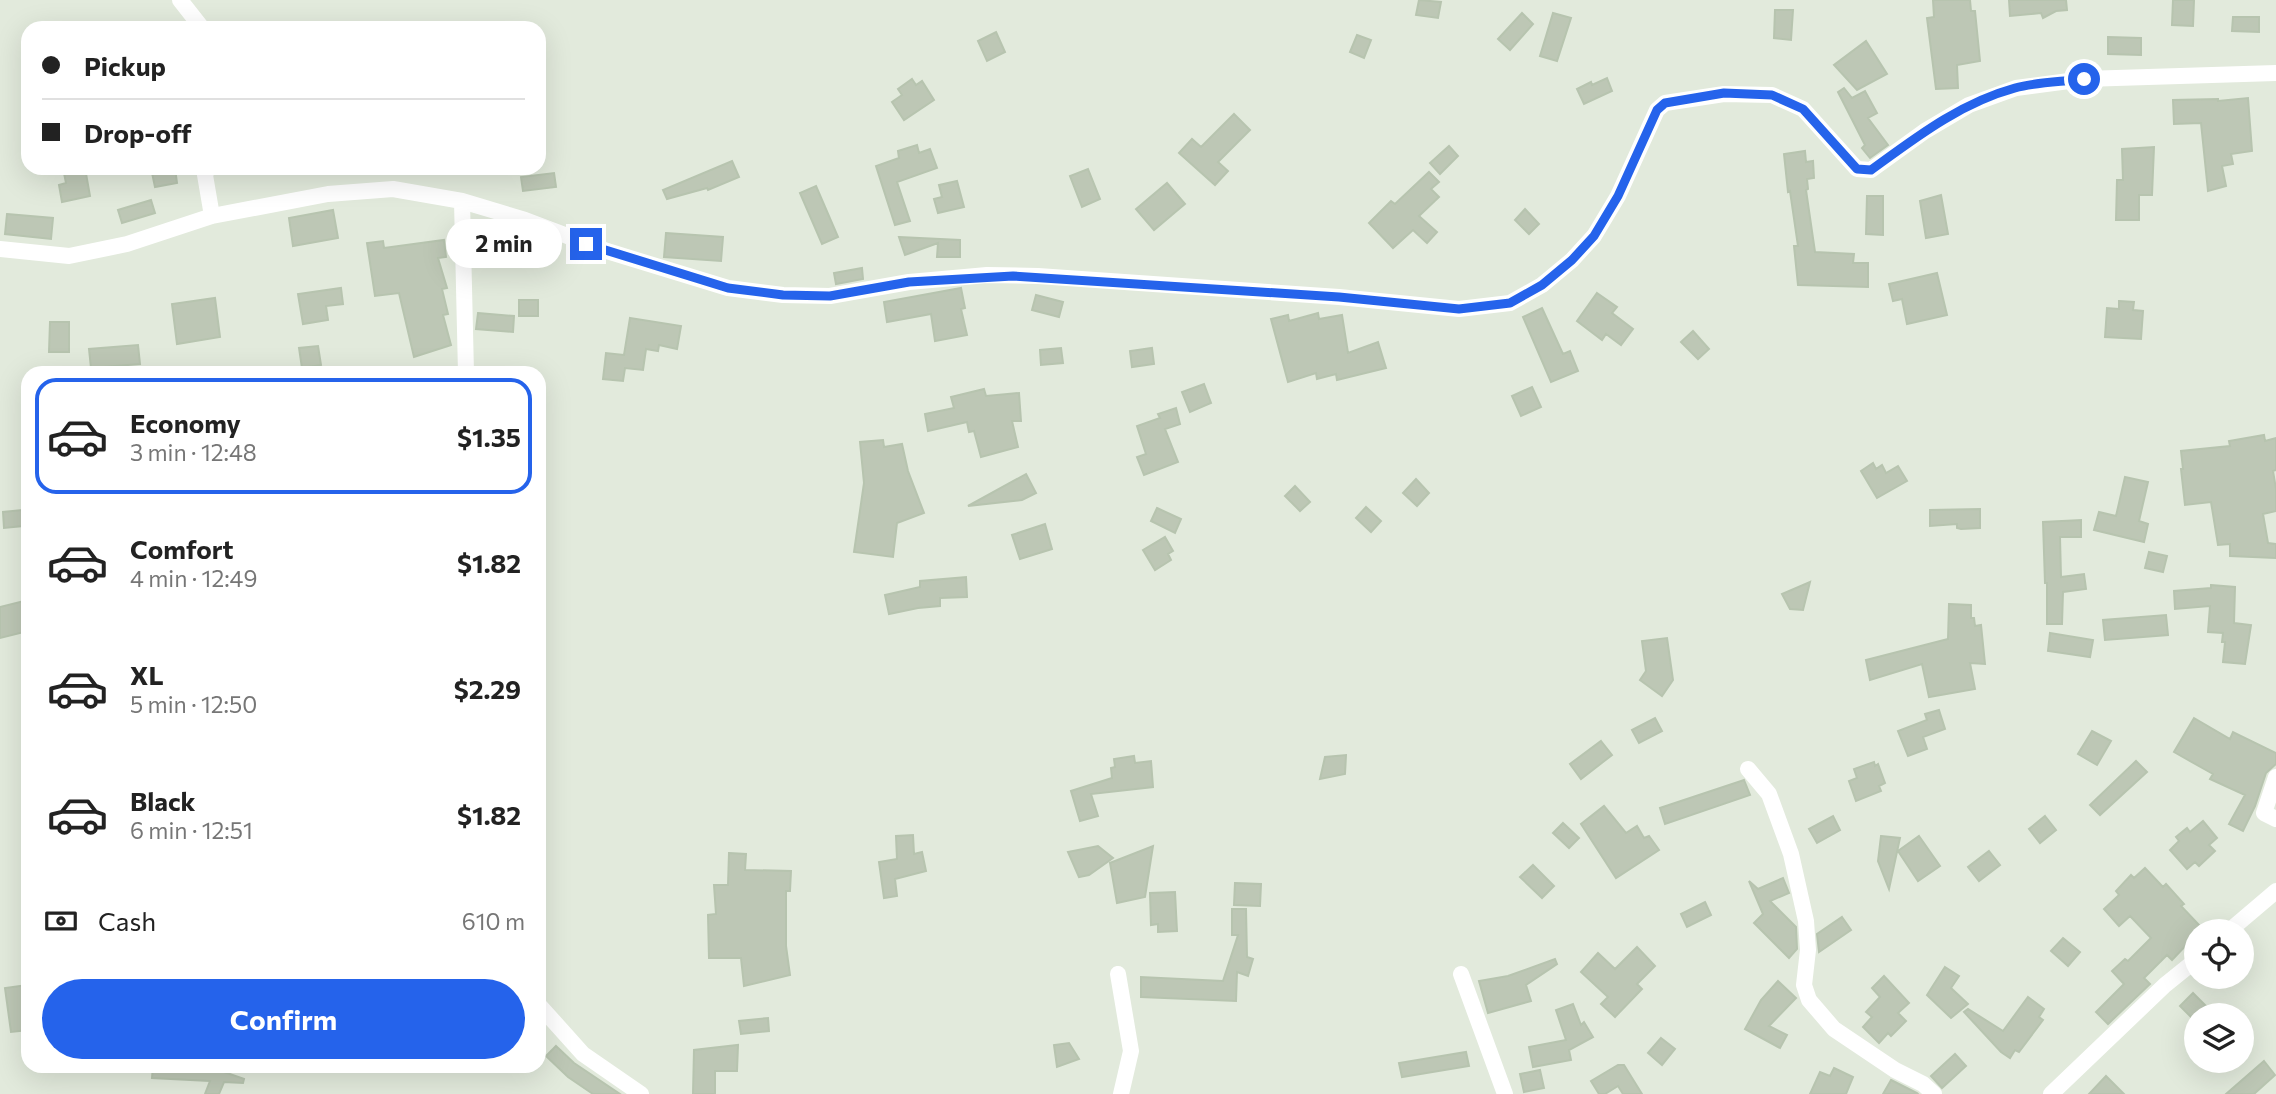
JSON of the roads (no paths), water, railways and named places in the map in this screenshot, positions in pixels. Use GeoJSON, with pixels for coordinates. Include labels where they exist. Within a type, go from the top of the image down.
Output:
{"type":"FeatureCollection","features":[{"type":"Feature","properties":{"kind":"street"},"geometry":{"type":"LineString","coordinates":[[180,0],[196,21]]}},
{"type":"Feature","properties":{"kind":"street"},"geometry":{"type":"LineString","coordinates":[[0,249],[69,256],[127,244],[212,216],[328,194],[393,189],[462,201],[525,220],[607,251],[728,288],[783,295],[830,296],[909,282],[974,276],[1038,276],[1339,297],[1459,309],[1510,303],[1542,285],[1572,260],[1594,236],[1618,196],[1657,110],[1665,103],[1724,93],[1772,95],[1803,109],[1857,169],[1871,170],[1925,131],[1969,105],[2016,88],[2084,79],[2276,73]]}},
{"type":"Feature","properties":{"kind":"street"},"geometry":{"type":"LineString","coordinates":[[205,175],[212,216]]}},
{"type":"Feature","properties":{"kind":"street"},"geometry":{"type":"LineString","coordinates":[[462,201],[466,366]]}},
{"type":"Feature","properties":{"kind":"street"},"geometry":{"type":"LineString","coordinates":[[1748,769],[1769,793],[1791,854],[1806,920],[1808,950],[1804,985],[1809,1000],[1834,1029],[1895,1070],[1923,1084],[1934,1094]]}},
{"type":"Feature","properties":{"kind":"street"},"geometry":{"type":"LineString","coordinates":[[2276,777],[2264,813],[2276,819]]}},
{"type":"Feature","properties":{"kind":"street"},"geometry":{"type":"LineString","coordinates":[[2244,919],[2276,891]]}},
{"type":"Feature","properties":{"kind":"street"},"geometry":{"type":"LineString","coordinates":[[2051,1094],[2184,970]]}},
{"type":"Feature","properties":{"kind":"street"},"geometry":{"type":"LineString","coordinates":[[1118,974],[1131,1051],[1121,1094]]}},
{"type":"Feature","properties":{"kind":"street"},"geometry":{"type":"LineString","coordinates":[[1461,974],[1506,1094]]}},
{"type":"Feature","properties":{"kind":"street"},"geometry":{"type":"LineString","coordinates":[[546,1012],[583,1054],[641,1094]]}}]}
